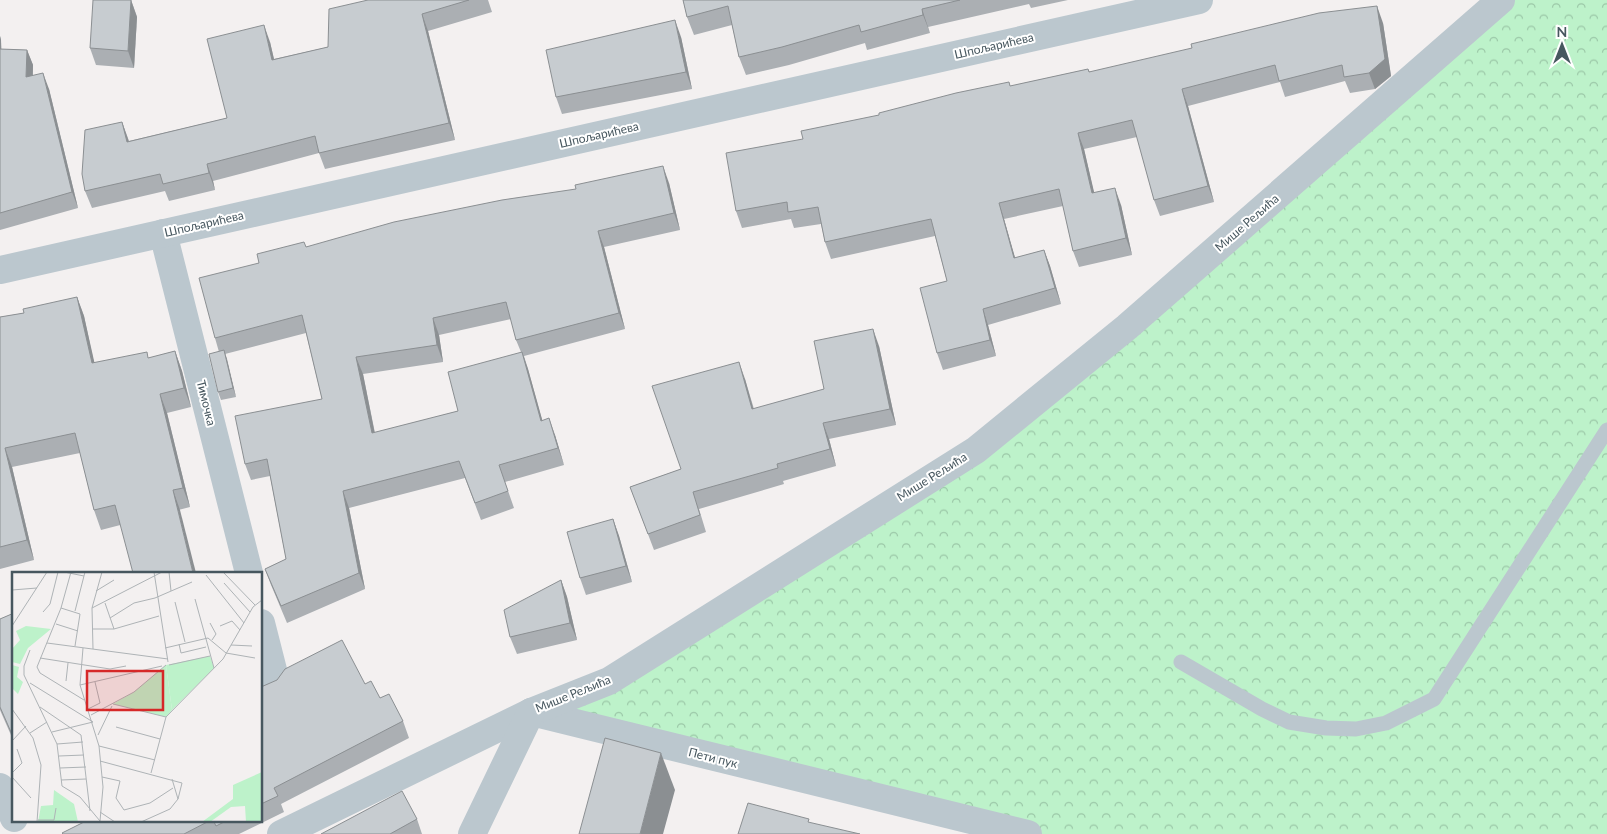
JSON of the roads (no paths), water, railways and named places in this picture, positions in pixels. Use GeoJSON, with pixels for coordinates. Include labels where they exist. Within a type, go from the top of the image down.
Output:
{"type":"FeatureCollection","features":[{"type":"Feature","properties":{"kind":"street","name":"Шпољарићева"},"geometry":{"type":"LineString","coordinates":[[0,270],[1199,0]]}},
{"type":"Feature","properties":{"kind":"street","name":"Мише Рељића"},"geometry":{"type":"LineString","coordinates":[[282,834],[531,712],[609,680],[976,450],[1127,328],[1475,10],[1501,0]]}},
{"type":"Feature","properties":{"kind":"street","name":"Тимочка"},"geometry":{"type":"LineString","coordinates":[[163,234],[248,572]]}},
{"type":"Feature","properties":{"kind":"street"},"geometry":{"type":"LineString","coordinates":[[262,631],[269,686]]}},
{"type":"Feature","properties":{"kind":"street"},"geometry":{"type":"LineString","coordinates":[[472,834],[531,712]]}},
{"type":"Feature","properties":{"kind":"street","name":"Пети пук"},"geometry":{"type":"LineString","coordinates":[[531,712],[1028,834]]}},
{"type":"Feature","properties":{"kind":"lane"},"geometry":{"type":"LineString","coordinates":[[1181,662],[1262,709],[1289,722],[1326,728],[1356,729],[1386,723],[1434,699],[1607,430]]}}]}
